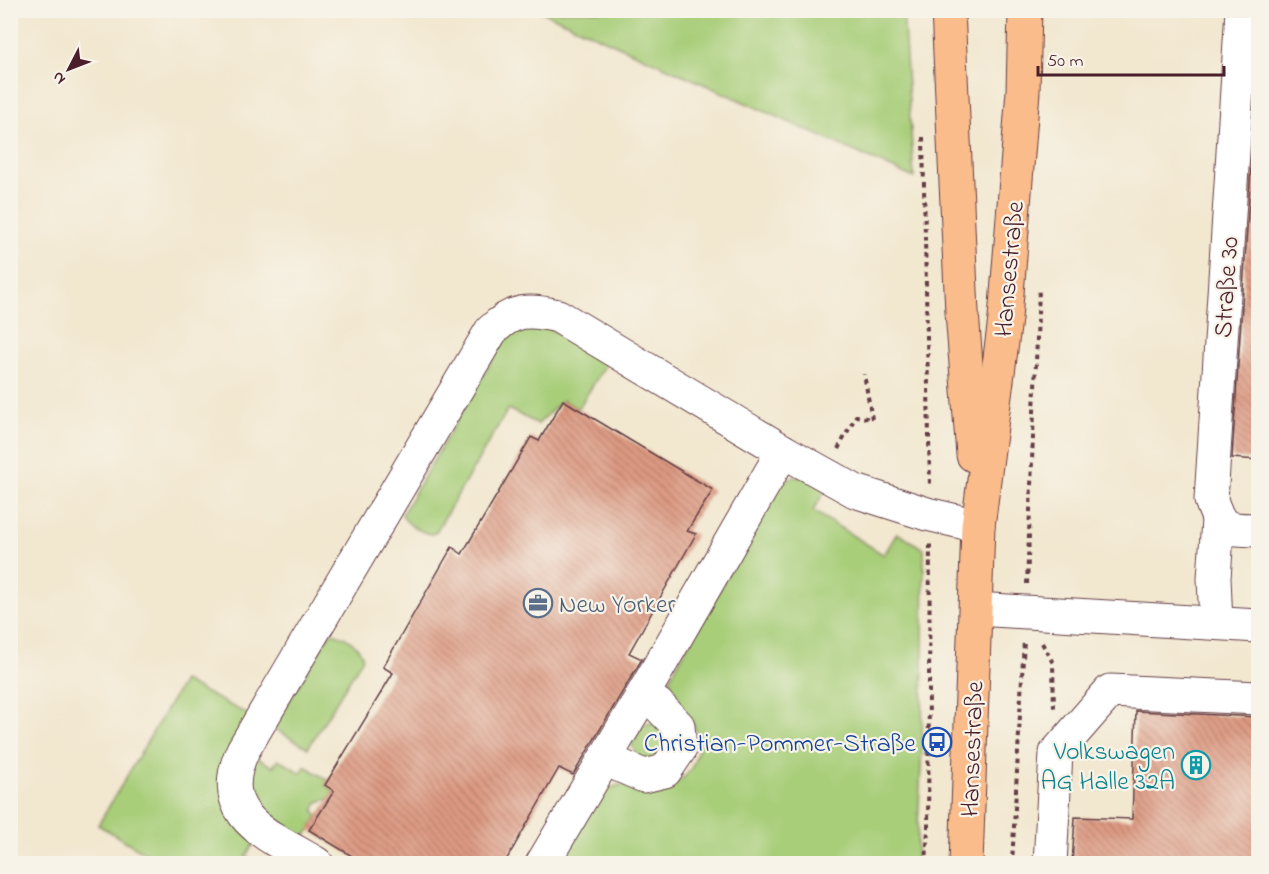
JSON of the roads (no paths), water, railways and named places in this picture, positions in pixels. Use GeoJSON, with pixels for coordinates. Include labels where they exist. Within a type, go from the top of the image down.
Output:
{"type":"FeatureCollection","features":[{"type":"Feature","properties":{"kind":"main road","name":"Hansestraße"},"geometry":{"type":"LineString","coordinates":[[948,10],[961,300],[978,526],[966,864]]}},
{"type":"Feature","properties":{"kind":"main road","name":"Hansestraße"},"geometry":{"type":"LineString","coordinates":[[978,526],[1005,319],[1023,91],[1025,10]]}},
{"type":"Feature","properties":{"kind":"street","name":"Straße 30"},"geometry":{"type":"LineString","coordinates":[[1216,624],[1214,578],[1218,520],[1211,500],[1242,10]]}},
{"type":"Feature","properties":{"kind":"street"},"geometry":{"type":"LineString","coordinates":[[317,864],[252,824],[241,812],[235,800],[233,784],[236,765],[491,331],[502,320],[516,313],[535,310],[558,316],[783,451],[855,491],[894,505],[978,526]]}},
{"type":"Feature","properties":{"kind":"street"},"geometry":{"type":"LineString","coordinates":[[542,864],[783,451]]}},
{"type":"Feature","properties":{"kind":"street"},"geometry":{"type":"LineString","coordinates":[[1218,520],[1232,529],[1258,531]]}},
{"type":"Feature","properties":{"kind":"street"},"geometry":{"type":"LineString","coordinates":[[976,609],[1258,626]]}},
{"type":"Feature","properties":{"kind":"street"},"geometry":{"type":"LineString","coordinates":[[1050,864],[1056,753],[1110,691],[1258,698]]}},
{"type":"Feature","properties":{"kind":"street"},"geometry":{"type":"LineString","coordinates":[[605,759],[644,776],[664,771],[680,749],[678,726],[657,704],[642,696]]}},
{"type":"Feature","properties":{"kind":"place","name":"New Yorker"},"geometry":{"type":"Point","coordinates":[538,603]}},
{"type":"Feature","properties":{"kind":"place","name":"Christian-Pommer-Straße"},"geometry":{"type":"Point","coordinates":[937,742]}},
{"type":"Feature","properties":{"kind":"place","name":"Volkswagen AG Halle 32A"},"geometry":{"type":"Point","coordinates":[1196,765]}}]}
